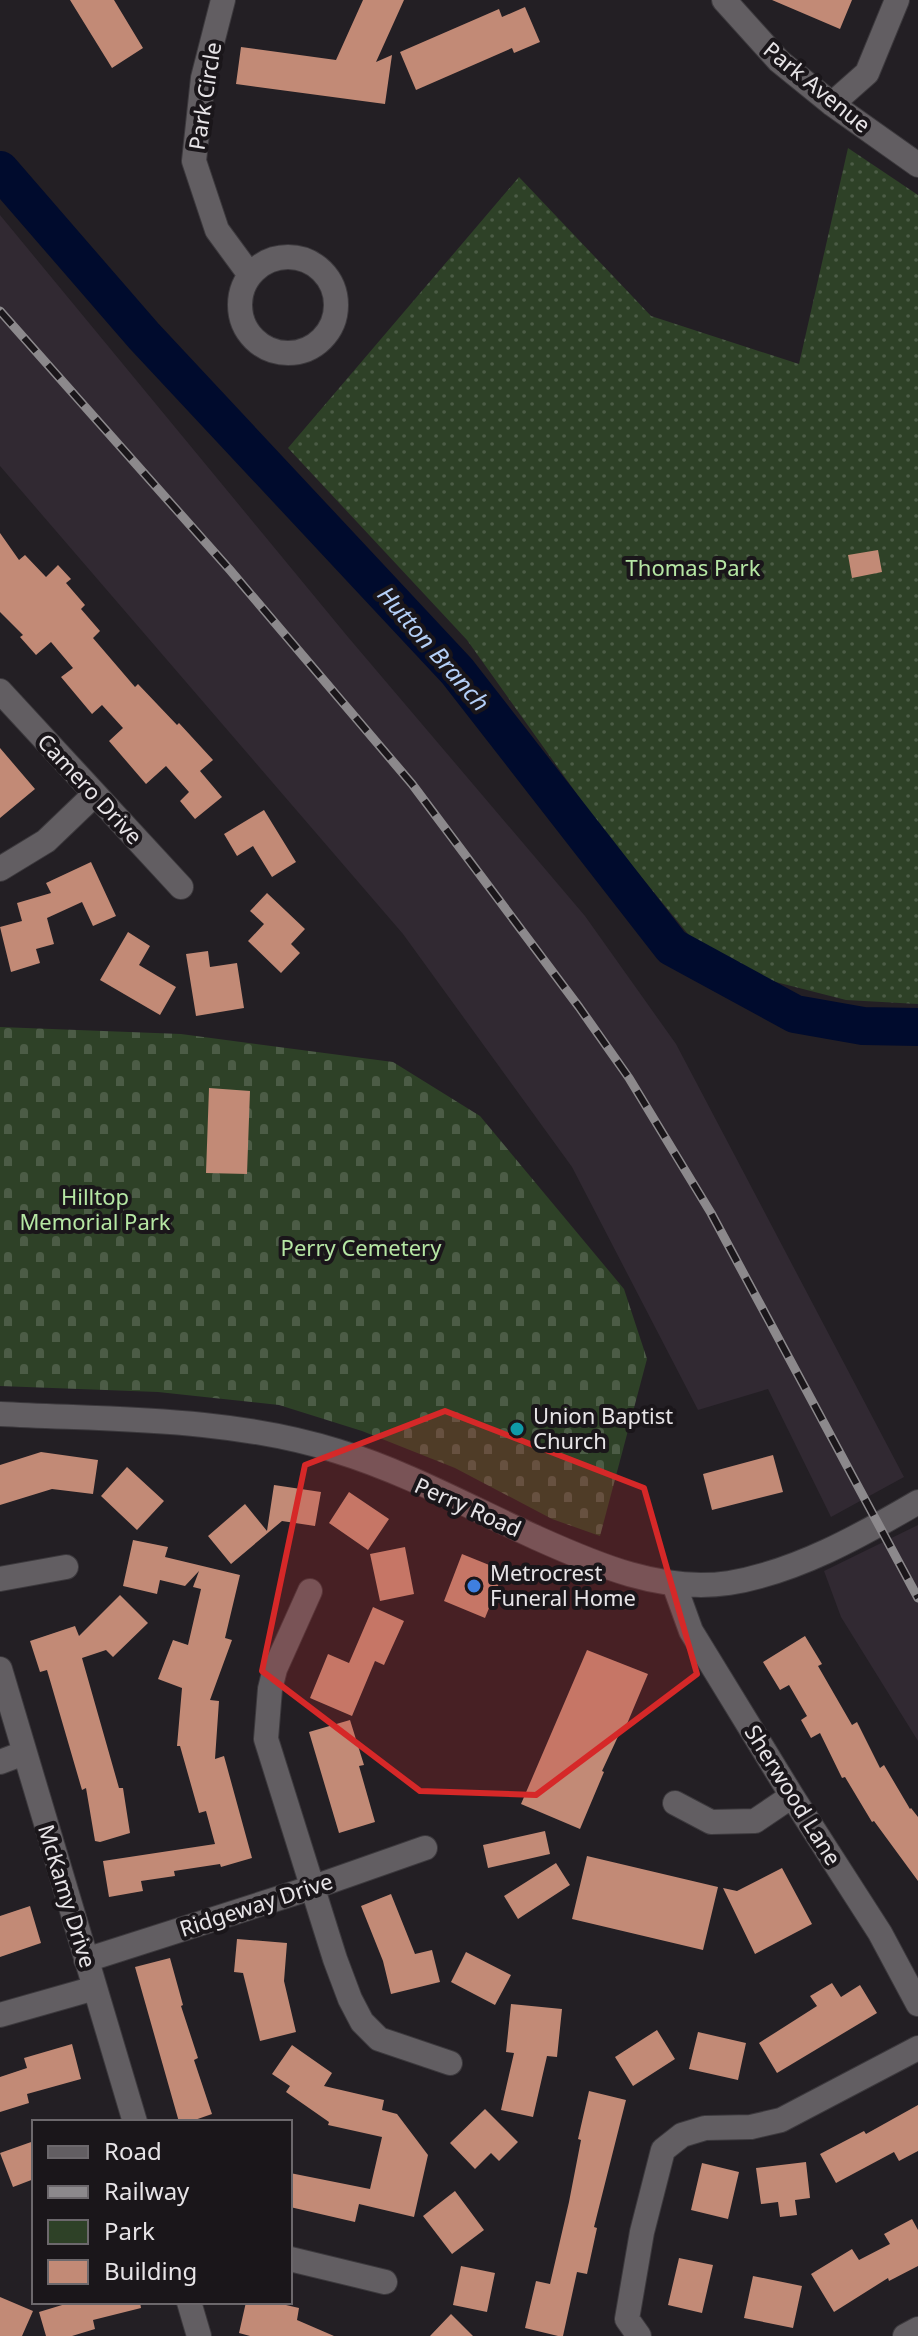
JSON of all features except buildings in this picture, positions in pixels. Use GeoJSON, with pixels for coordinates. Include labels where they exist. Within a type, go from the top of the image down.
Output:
{"type":"FeatureCollection","features":[{"type":"Feature","properties":{"kind":"street","name":"Park Circle"},"geometry":{"type":"LineString","coordinates":[[223,0],[203,78],[194,161],[217,230],[250,275]]}},
{"type":"Feature","properties":{"kind":"street","name":"Park Avenue"},"geometry":{"type":"LineString","coordinates":[[724,0],[779,61],[832,104],[918,165]]}},
{"type":"Feature","properties":{"kind":"street"},"geometry":{"type":"LineString","coordinates":[[832,104],[867,73],[897,0]]}},
{"type":"Feature","properties":{"kind":"street"},"geometry":{"type":"LineString","coordinates":[[282,256],[300,257],[318,266],[330,280],[336,298],[335,317],[327,334],[313,347],[295,353],[276,352],[259,343],[246,329],[240,311],[241,292],[250,275],[264,262],[282,256]]}},
{"type":"Feature","properties":{"kind":"street","name":"Camero Drive"},"geometry":{"type":"LineString","coordinates":[[0,691],[181,887]]}},
{"type":"Feature","properties":{"kind":"street"},"geometry":{"type":"LineString","coordinates":[[0,869],[46,841],[94,795]]}},
{"type":"Feature","properties":{"kind":"street","name":"Perry Road"},"geometry":{"type":"LineString","coordinates":[[0,1414],[230,1427],[304,1442],[369,1462],[601,1567],[674,1584],[728,1583],[774,1572],[802,1562],[918,1502]]}},
{"type":"Feature","properties":{"kind":"street"},"geometry":{"type":"LineString","coordinates":[[0,1579],[66,1567]]}},
{"type":"Feature","properties":{"kind":"street","name":"Sherwood Lane"},"geometry":{"type":"LineString","coordinates":[[674,1584],[691,1631],[880,1933],[918,2004]]}},
{"type":"Feature","properties":{"kind":"street"},"geometry":{"type":"LineString","coordinates":[[310,1591],[275,1669],[270,1689],[266,1739],[335,1959],[362,2022],[379,2039],[450,2063]]}},
{"type":"Feature","properties":{"kind":"street","name":"McKamy Drive"},"geometry":{"type":"LineString","coordinates":[[0,1669],[134,2120]]}},
{"type":"Feature","properties":{"kind":"street"},"geometry":{"type":"LineString","coordinates":[[0,1762],[24,1753]]}},
{"type":"Feature","properties":{"kind":"street"},"geometry":{"type":"LineString","coordinates":[[675,1803],[711,1822],[755,1821],[792,1796]]}},
{"type":"Feature","properties":{"kind":"street","name":"Ridgeway Drive"},"geometry":{"type":"LineString","coordinates":[[86,1960],[425,1848]]}},
{"type":"Feature","properties":{"kind":"street"},"geometry":{"type":"LineString","coordinates":[[0,2015],[95,1988]]}},
{"type":"Feature","properties":{"kind":"street"},"geometry":{"type":"LineString","coordinates":[[639,2336],[627,2319],[642,2232],[663,2150],[682,2135],[705,2128],[751,2127],[781,2120],[918,2048]]}},
{"type":"Feature","properties":{"kind":"street"},"geometry":{"type":"LineString","coordinates":[[292,2259],[385,2282]]}},
{"type":"Feature","properties":{"kind":"street"},"geometry":{"type":"LineString","coordinates":[[190,2304],[199,2336]]}},
{"type":"Feature","properties":{"kind":"street"},"geometry":{"type":"LineString","coordinates":[[905,2336],[918,2329]]}},
{"type":"Feature","properties":{"kind":"highlighted area"},"geometry":{"type":"Polygon","coordinates":[[[445,1411],[644,1488],[697,1674],[536,1795],[420,1791],[262,1671],[305,1465],[445,1411]]]}},
{"type":"Feature","properties":{"kind":"shaded area"},"geometry":{"type":"Polygon","coordinates":[[[0,215],[348,637],[585,916],[676,1044],[904,1477],[831,1517],[768,1389],[698,1410],[572,1167],[403,934],[0,466],[0,215]]]}},
{"type":"Feature","properties":{"kind":"shaded area"},"geometry":{"type":"Polygon","coordinates":[[[918,1525],[918,1741],[841,1617],[824,1571],[918,1525]]]}},
{"type":"Feature","properties":{"kind":"green space","name":"Thomas Park"},"geometry":{"type":"Polygon","coordinates":[[[848,148],[918,195],[918,1004],[846,1000],[760,978],[692,939],[599,825],[467,640],[288,448],[519,177],[651,316],[799,364],[848,148]]]}},
{"type":"Feature","properties":{"kind":"green space","name":"Perry Cemetery"},"geometry":{"type":"Polygon","coordinates":[[[0,1027],[181,1034],[393,1062],[480,1116],[624,1289],[647,1359],[600,1536],[552,1519],[455,1468],[362,1431],[279,1405],[158,1392],[0,1386],[0,1027]]]}},
{"type":"Feature","properties":{"kind":"waterway","name":"Hutton Branch"},"geometry":{"type":"LineString","coordinates":[[0,170],[144,336],[457,671],[672,947],[795,1014],[863,1026],[918,1027]]}},
{"type":"Feature","properties":{"kind":"railway"},"geometry":{"type":"LineString","coordinates":[[0,311],[230,570],[412,784],[579,1007],[629,1078],[711,1213],[918,1598]]}},
{"type":"Feature","properties":{"kind":"place","name":"Union Baptist Church"},"geometry":{"type":"Point","coordinates":[517,1429]}},
{"type":"Feature","properties":{"kind":"place","name":"Metrocrest Funeral Home"},"geometry":{"type":"Point","coordinates":[474,1586]}},
{"type":"Feature","properties":{"kind":"park label","name":"Hilltop Memorial Park"},"geometry":{"type":"Point","coordinates":[95,1210]}}]}
